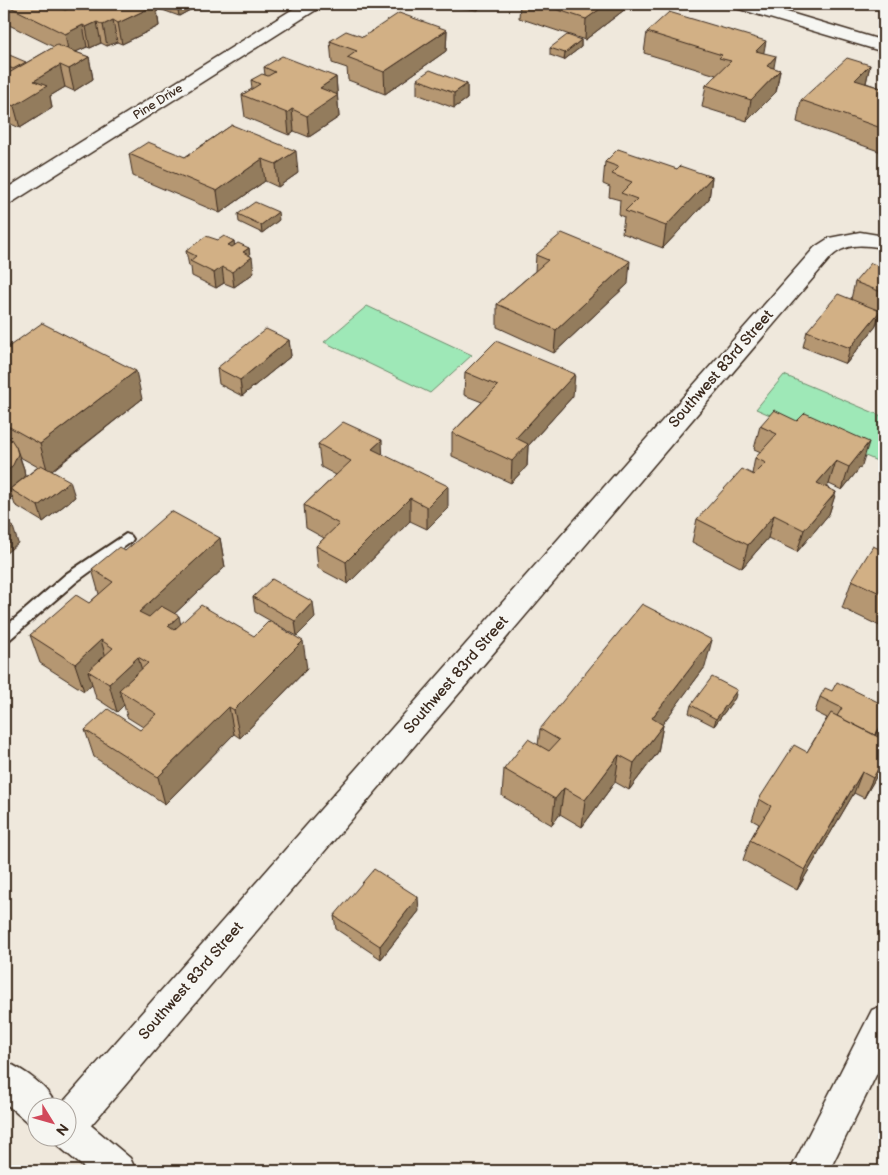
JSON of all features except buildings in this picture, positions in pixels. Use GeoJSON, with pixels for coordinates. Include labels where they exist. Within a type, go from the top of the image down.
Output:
{"type":"FeatureCollection","features":[{"type":"Feature","properties":{"kind":"street","name":"Pine Drive"},"geometry":{"type":"LineString","coordinates":[[4,199],[313,4]]}},
{"type":"Feature","properties":{"kind":"street"},"geometry":{"type":"LineString","coordinates":[[742,4],[884,47]]}},
{"type":"Feature","properties":{"kind":"street","name":"Southwest 83rd Street"},"geometry":{"type":"LineString","coordinates":[[78,1112],[823,252],[838,242],[852,239],[884,242]]}},
{"type":"Feature","properties":{"kind":"street"},"geometry":{"type":"LineString","coordinates":[[809,1171],[884,1022]]}},
{"type":"Feature","properties":{"kind":"street"},"geometry":{"type":"LineString","coordinates":[[4,1079],[28,1099]]}},
{"type":"Feature","properties":{"kind":"street"},"geometry":{"type":"LineString","coordinates":[[78,1138],[117,1171]]}},
{"type":"Feature","properties":{"kind":"lane"},"geometry":{"type":"LineString","coordinates":[[4,636],[70,578],[126,539]]}},
{"type":"Feature","properties":{"kind":"green space"},"geometry":{"type":"Polygon","coordinates":[[[367,306],[472,355],[430,393],[324,342],[367,306]]]}},
{"type":"Feature","properties":{"kind":"green space"},"geometry":{"type":"Polygon","coordinates":[[[784,375],[884,417],[884,464],[756,409],[784,375]]]}}]}
